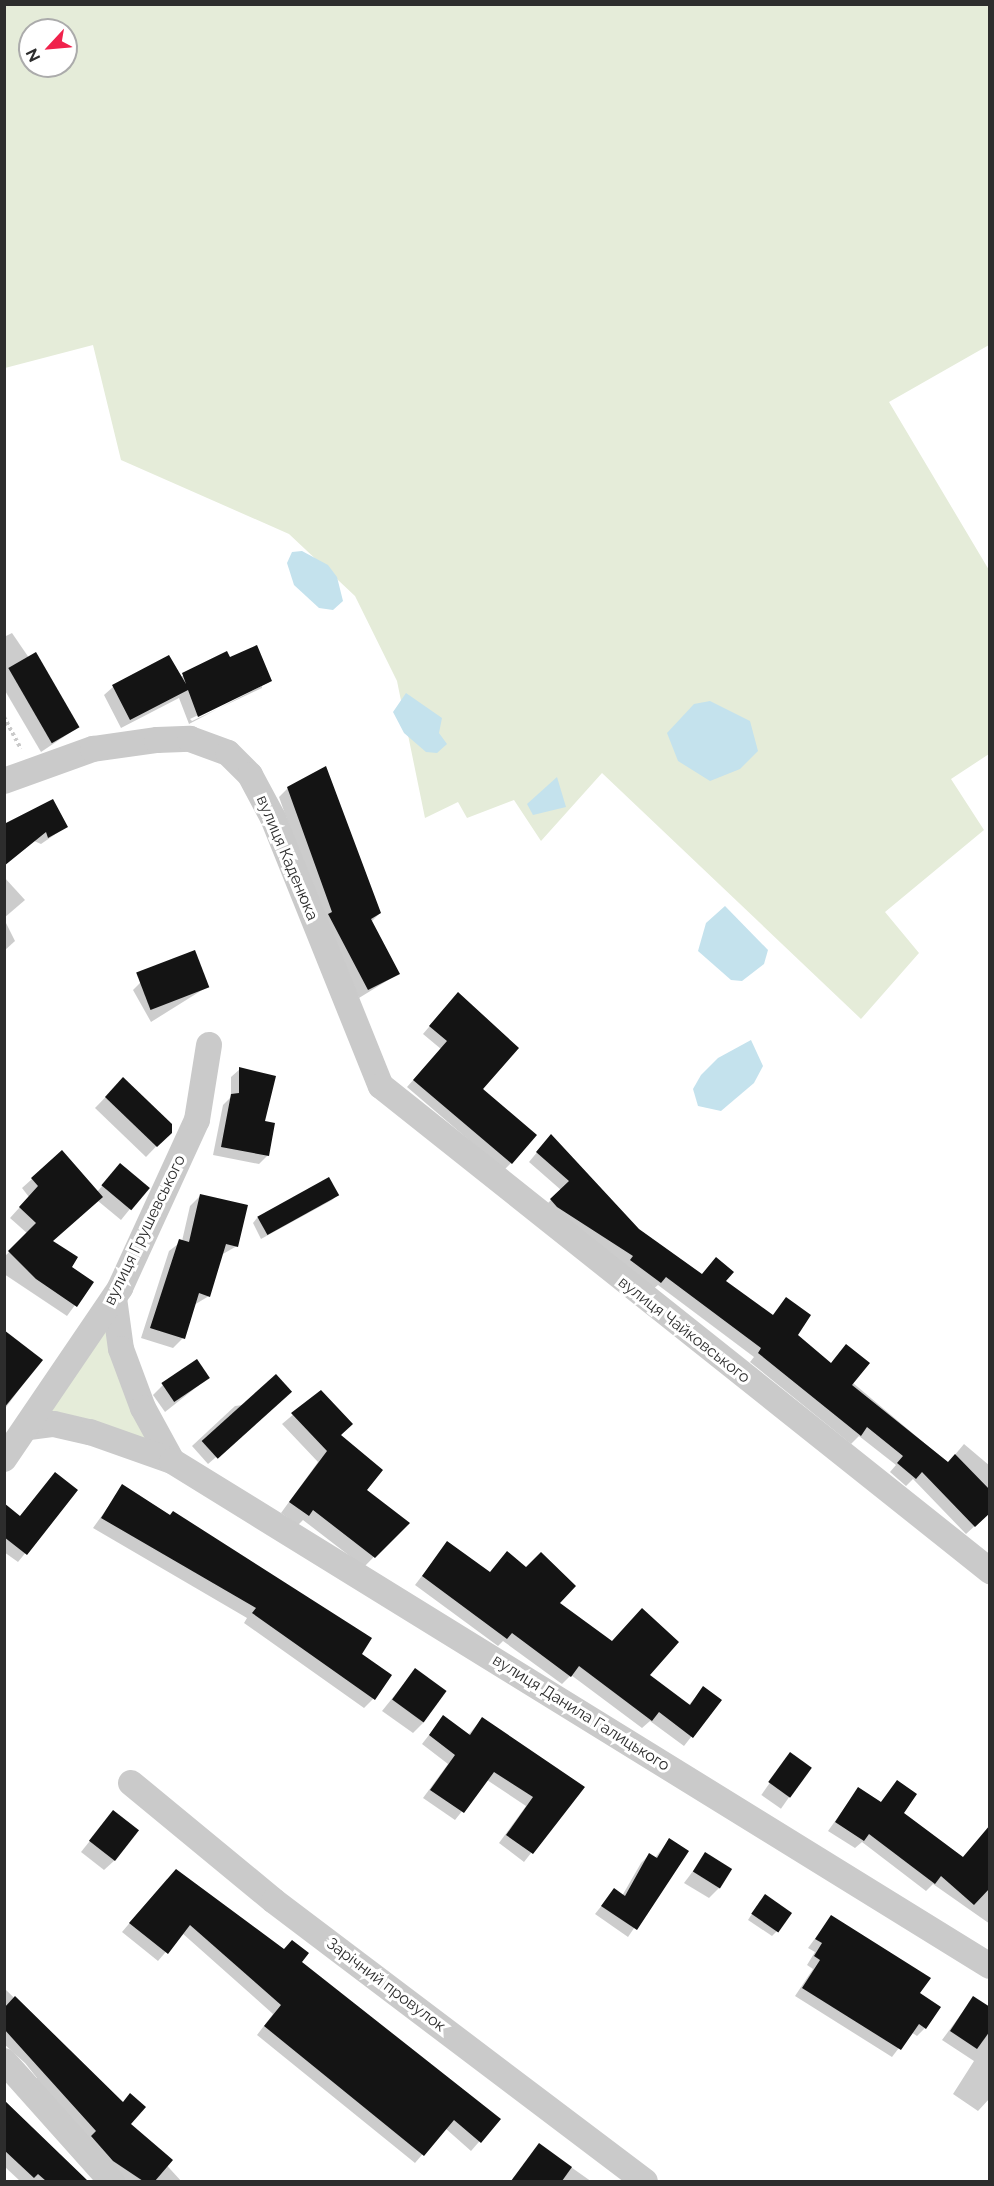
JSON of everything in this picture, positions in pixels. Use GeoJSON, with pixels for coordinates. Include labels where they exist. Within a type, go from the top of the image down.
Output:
{"type":"FeatureCollection","features":[{"type":"Feature","properties":{"kind":"street","name":"вулиця Каденюка"},"geometry":{"type":"LineString","coordinates":[[4,781],[28,769],[93,748],[157,740],[190,739],[228,753],[250,775],[273,818],[381,1086]]}},
{"type":"Feature","properties":{"kind":"street","name":"вулиця Грушевського"},"geometry":{"type":"LineString","coordinates":[[4,1459],[29,1427],[114,1298],[197,1120],[209,1045]]}},
{"type":"Feature","properties":{"kind":"street","name":"вулиця Чайковського"},"geometry":{"type":"LineString","coordinates":[[381,1086],[990,1571]]}},
{"type":"Feature","properties":{"kind":"street","name":"вулиця Данила Галицького"},"geometry":{"type":"LineString","coordinates":[[114,1298],[120,1349],[143,1408],[172,1461]]}},
{"type":"Feature","properties":{"kind":"street","name":"вулиця Данила Галицького"},"geometry":{"type":"LineString","coordinates":[[29,1427],[54,1424],[90,1432],[172,1461],[990,1966]]}},
{"type":"Feature","properties":{"kind":"street","name":"Зарічний провулок"},"geometry":{"type":"LineString","coordinates":[[131,1783],[274,1901],[645,2181]]}},
{"type":"Feature","properties":{"kind":"street"},"geometry":{"type":"LineString","coordinates":[[4,2061],[112,2181]]}},
{"type":"Feature","properties":{"kind":"path"},"geometry":{"type":"LineString","coordinates":[[4,717],[28,769]]}},
{"type":"Feature","properties":{"kind":"green space"},"geometry":{"type":"Polygon","coordinates":[[[5,5],[989,5],[989,345],[889,402],[989,570],[989,754],[951,779],[984,830],[885,912],[919,953],[861,1019],[602,773],[541,841],[514,800],[467,818],[458,802],[425,818],[397,681],[355,596],[289,534],[121,460],[93,345],[5,368],[5,5]]]}},
{"type":"Feature","properties":{"kind":"green space"},"geometry":{"type":"Polygon","coordinates":[[[114,1298],[172,1461],[29,1427],[114,1298]]]}},
{"type":"Feature","properties":{"kind":"water"},"geometry":{"type":"Polygon","coordinates":[[[302,551],[328,565],[337,577],[343,601],[333,610],[319,608],[294,585],[287,563],[292,552],[302,551]]]}},
{"type":"Feature","properties":{"kind":"water"},"geometry":{"type":"Polygon","coordinates":[[[406,693],[442,718],[439,733],[447,744],[437,753],[426,752],[404,733],[393,712],[406,693]]]}},
{"type":"Feature","properties":{"kind":"water"},"geometry":{"type":"Polygon","coordinates":[[[710,701],[750,721],[758,751],[740,769],[710,781],[678,761],[667,733],[694,704],[710,701]]]}},
{"type":"Feature","properties":{"kind":"water"},"geometry":{"type":"Polygon","coordinates":[[[557,777],[566,807],[533,815],[527,804],[557,777]]]}},
{"type":"Feature","properties":{"kind":"water"},"geometry":{"type":"Polygon","coordinates":[[[725,906],[768,950],[764,964],[742,981],[731,980],[698,951],[706,923],[725,906]]]}},
{"type":"Feature","properties":{"kind":"water"},"geometry":{"type":"Polygon","coordinates":[[[751,1040],[763,1066],[754,1083],[721,1111],[698,1106],[693,1089],[701,1075],[718,1058],[751,1040]]]}},
{"type":"Feature","properties":{"kind":"building"},"geometry":{"type":"Polygon","coordinates":[[[257,645],[272,681],[198,717],[188,690],[130,720],[112,685],[169,655],[186,684],[182,673],[227,651],[230,657],[257,645]]]}},
{"type":"Feature","properties":{"kind":"building"},"geometry":{"type":"Polygon","coordinates":[[[36,652],[80,727],[52,743],[8,668],[36,652]]]}},
{"type":"Feature","properties":{"kind":"building"},"geometry":{"type":"Polygon","coordinates":[[[326,766],[381,913],[371,919],[400,974],[368,990],[328,914],[332,912],[287,787],[326,766]]]}},
{"type":"Feature","properties":{"kind":"building"},"geometry":{"type":"Polygon","coordinates":[[[53,799],[68,827],[48,838],[46,832],[4,866],[4,824],[53,799]]]}},
{"type":"Feature","properties":{"kind":"building"},"geometry":{"type":"Polygon","coordinates":[[[195,950],[209,987],[151,1010],[136,973],[195,950]]]}},
{"type":"Feature","properties":{"kind":"building"},"geometry":{"type":"Polygon","coordinates":[[[458,992],[519,1048],[483,1089],[537,1135],[512,1164],[413,1080],[447,1041],[429,1026],[458,992]]]}},
{"type":"Feature","properties":{"kind":"building"},"geometry":{"type":"Polygon","coordinates":[[[239,1067],[276,1076],[265,1121],[275,1123],[269,1156],[221,1147],[231,1094],[239,1093],[239,1067]]]}},
{"type":"Feature","properties":{"kind":"building"},"geometry":{"type":"Polygon","coordinates":[[[123,1077],[172,1124],[172,1133],[157,1147],[105,1097],[123,1077]]]}},
{"type":"Feature","properties":{"kind":"building"},"geometry":{"type":"Polygon","coordinates":[[[551,1134],[639,1229],[702,1274],[716,1257],[734,1272],[726,1281],[773,1315],[786,1297],[811,1315],[798,1335],[831,1363],[846,1344],[870,1363],[852,1385],[948,1462],[955,1454],[990,1490],[990,1513],[975,1527],[922,1472],[916,1479],[897,1463],[903,1456],[867,1427],[861,1436],[758,1353],[761,1348],[666,1277],[661,1283],[630,1260],[633,1256],[557,1207],[550,1199],[569,1181],[536,1152],[551,1134]]]}},
{"type":"Feature","properties":{"kind":"building"},"geometry":{"type":"Polygon","coordinates":[[[62,1150],[103,1197],[53,1241],[78,1257],[72,1267],[94,1282],[77,1307],[36,1279],[8,1251],[36,1223],[19,1207],[38,1186],[31,1178],[62,1150]]]}},
{"type":"Feature","properties":{"kind":"building"},"geometry":{"type":"Polygon","coordinates":[[[120,1163],[150,1188],[131,1210],[101,1185],[120,1163]]]}},
{"type":"Feature","properties":{"kind":"building"},"geometry":{"type":"Polygon","coordinates":[[[329,1177],[339,1195],[267,1235],[257,1217],[329,1177]]]}},
{"type":"Feature","properties":{"kind":"building"},"geometry":{"type":"Polygon","coordinates":[[[200,1194],[248,1205],[238,1247],[226,1244],[210,1297],[199,1293],[185,1339],[150,1328],[179,1239],[189,1242],[200,1194]]]}},
{"type":"Feature","properties":{"kind":"building"},"geometry":{"type":"Polygon","coordinates":[[[4,1330],[43,1360],[4,1408],[4,1330]]]}},
{"type":"Feature","properties":{"kind":"building"},"geometry":{"type":"Polygon","coordinates":[[[197,1359],[210,1378],[174,1402],[161,1383],[197,1359]]]}},
{"type":"Feature","properties":{"kind":"building"},"geometry":{"type":"Polygon","coordinates":[[[276,1374],[292,1392],[218,1459],[202,1441],[276,1374]]]}},
{"type":"Feature","properties":{"kind":"building"},"geometry":{"type":"Polygon","coordinates":[[[321,1390],[353,1424],[341,1435],[383,1470],[367,1490],[410,1523],[375,1558],[313,1510],[309,1516],[289,1502],[327,1451],[291,1413],[321,1390]]]}},
{"type":"Feature","properties":{"kind":"building"},"geometry":{"type":"Polygon","coordinates":[[[55,1472],[78,1490],[27,1555],[4,1537],[4,1503],[20,1516],[55,1472]]]}},
{"type":"Feature","properties":{"kind":"building"},"geometry":{"type":"Polygon","coordinates":[[[122,1484],[170,1515],[173,1511],[372,1638],[362,1654],[392,1675],[375,1700],[252,1613],[256,1608],[101,1518],[122,1484]]]}},
{"type":"Feature","properties":{"kind":"building"},"geometry":{"type":"Polygon","coordinates":[[[447,1541],[490,1572],[507,1551],[526,1567],[541,1552],[576,1586],[560,1603],[612,1641],[642,1608],[679,1642],[650,1675],[690,1705],[703,1686],[722,1700],[693,1738],[659,1712],[652,1721],[579,1666],[571,1677],[512,1633],[507,1639],[422,1576],[447,1541]]]}},
{"type":"Feature","properties":{"kind":"building"},"geometry":{"type":"Polygon","coordinates":[[[415,1668],[447,1691],[424,1722],[392,1700],[415,1668]]]}},
{"type":"Feature","properties":{"kind":"building"},"geometry":{"type":"Polygon","coordinates":[[[443,1715],[470,1735],[482,1717],[585,1787],[533,1854],[506,1835],[533,1797],[494,1772],[464,1813],[430,1790],[455,1755],[429,1735],[443,1715]]]}},
{"type":"Feature","properties":{"kind":"building"},"geometry":{"type":"Polygon","coordinates":[[[790,1752],[812,1768],[790,1798],[768,1782],[790,1752]]]}},
{"type":"Feature","properties":{"kind":"building"},"geometry":{"type":"Polygon","coordinates":[[[897,1780],[917,1794],[904,1813],[963,1857],[990,1825],[990,1888],[974,1905],[941,1876],[935,1884],[869,1834],[864,1841],[835,1822],[858,1787],[881,1802],[897,1780]]]}},
{"type":"Feature","properties":{"kind":"building"},"geometry":{"type":"Polygon","coordinates":[[[113,1810],[139,1830],[115,1861],[89,1841],[113,1810]]]}},
{"type":"Feature","properties":{"kind":"building"},"geometry":{"type":"Polygon","coordinates":[[[669,1838],[689,1851],[637,1930],[601,1906],[614,1888],[625,1896],[649,1853],[657,1858],[669,1838]]]}},
{"type":"Feature","properties":{"kind":"building"},"geometry":{"type":"Polygon","coordinates":[[[705,1852],[732,1869],[720,1888],[693,1872],[705,1852]]]}},
{"type":"Feature","properties":{"kind":"building"},"geometry":{"type":"Polygon","coordinates":[[[176,1869],[284,1949],[292,1940],[309,1953],[302,1962],[501,2119],[481,2143],[454,2120],[424,2156],[264,2026],[281,2005],[190,1925],[168,1954],[129,1923],[176,1869]]]}},
{"type":"Feature","properties":{"kind":"building"},"geometry":{"type":"Polygon","coordinates":[[[765,1894],[792,1913],[778,1933],[751,1914],[765,1894]]]}},
{"type":"Feature","properties":{"kind":"building"},"geometry":{"type":"Polygon","coordinates":[[[831,1915],[931,1978],[920,1993],[941,2007],[926,2029],[919,2024],[901,2050],[802,1988],[820,1960],[814,1956],[822,1943],[815,1939],[831,1915]]]}},
{"type":"Feature","properties":{"kind":"building"},"geometry":{"type":"Polygon","coordinates":[[[15,1996],[123,2102],[130,2093],[146,2107],[131,2124],[173,2160],[155,2181],[143,2181],[113,2161],[91,2136],[96,2131],[4,2029],[4,2008],[15,1996]]]}},
{"type":"Feature","properties":{"kind":"building"},"geometry":{"type":"Polygon","coordinates":[[[973,1996],[990,2007],[990,2031],[977,2049],[950,2031],[973,1996]]]}},
{"type":"Feature","properties":{"kind":"building"},"geometry":{"type":"Polygon","coordinates":[[[4,2100],[88,2181],[46,2181],[38,2174],[34,2178],[4,2150],[4,2100]]]}},
{"type":"Feature","properties":{"kind":"building"},"geometry":{"type":"Polygon","coordinates":[[[539,2143],[572,2167],[562,2181],[511,2181],[539,2143]]]}}]}
